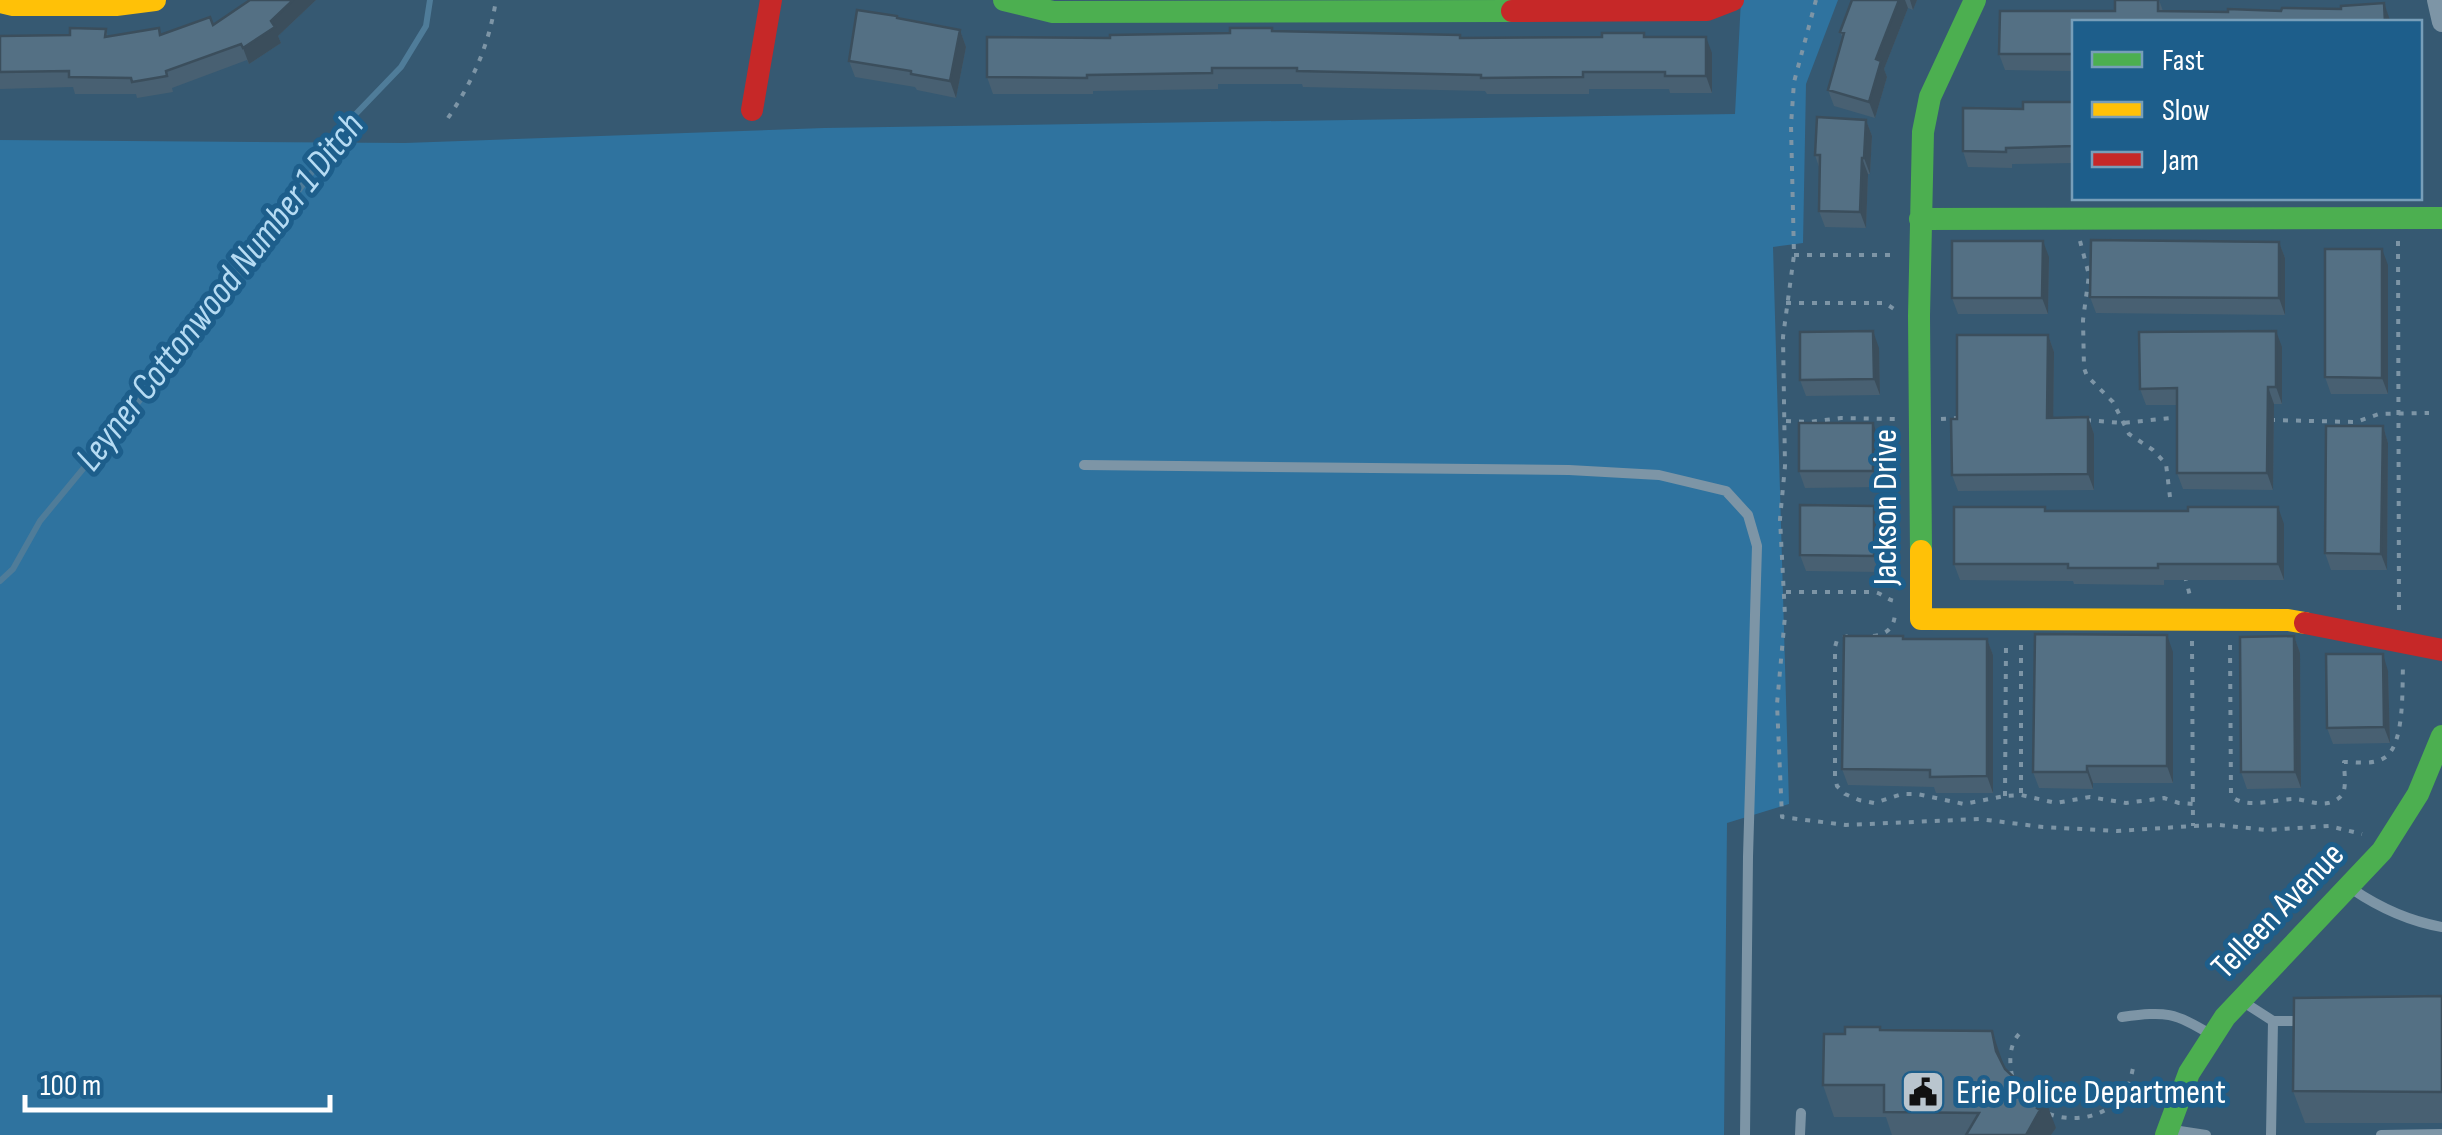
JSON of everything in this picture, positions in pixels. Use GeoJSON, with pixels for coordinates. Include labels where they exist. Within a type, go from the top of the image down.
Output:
{"type":"FeatureCollection","features":[{"type":"Feature","properties":{"kind":"street"},"geometry":{"type":"LineString","coordinates":[[0,2],[116,6],[155,0]]}},
{"type":"Feature","properties":{"kind":"street"},"geometry":{"type":"LineString","coordinates":[[752,110],[771,0]]}},
{"type":"Feature","properties":{"kind":"street"},"geometry":{"type":"LineString","coordinates":[[1008,0],[1054,12],[1707,10],[1734,0]]}},
{"type":"Feature","properties":{"kind":"street","name":"Jackson Drive"},"geometry":{"type":"LineString","coordinates":[[1975,0],[1930,97],[1923,132],[1921,620],[2288,620],[2442,650]]}},
{"type":"Feature","properties":{"kind":"street"},"geometry":{"type":"LineString","coordinates":[[2437,0],[2442,22]]}},
{"type":"Feature","properties":{"kind":"street"},"geometry":{"type":"LineString","coordinates":[[1920,219],[2442,218]]}},
{"type":"Feature","properties":{"kind":"street","name":"Telleen Avenue"},"geometry":{"type":"LineString","coordinates":[[2167,1132],[2190,1073],[2224,1017],[2382,851],[2418,794],[2440,748]]}},
{"type":"Feature","properties":{"kind":"lane"},"geometry":{"type":"LineString","coordinates":[[1084,465],[1569,470],[1659,474],[1726,490],[1748,515],[1757,546],[1745,1135]]}},
{"type":"Feature","properties":{"kind":"lane"},"geometry":{"type":"LineString","coordinates":[[2348,887],[2399,916],[2442,927]]}},
{"type":"Feature","properties":{"kind":"lane"},"geometry":{"type":"LineString","coordinates":[[2241,1000],[2273,1022],[2310,1021]]}},
{"type":"Feature","properties":{"kind":"lane"},"geometry":{"type":"LineString","coordinates":[[2122,1017],[2155,1013],[2180,1017],[2213,1036]]}},
{"type":"Feature","properties":{"kind":"lane"},"geometry":{"type":"LineString","coordinates":[[2271,1135],[2273,1022]]}},
{"type":"Feature","properties":{"kind":"lane"},"geometry":{"type":"LineString","coordinates":[[1800,1135],[1801,1112]]}},
{"type":"Feature","properties":{"kind":"lane"},"geometry":{"type":"LineString","coordinates":[[2167,1132],[2206,1135]]}},
{"type":"Feature","properties":{"kind":"lane"},"geometry":{"type":"LineString","coordinates":[[2380,1135],[2442,1134]]}},
{"type":"Feature","properties":{"kind":"path"},"geometry":{"type":"LineString","coordinates":[[448,118],[480,64],[496,0]]}},
{"type":"Feature","properties":{"kind":"path"},"geometry":{"type":"LineString","coordinates":[[2080,241],[2089,275],[2084,368],[2113,402],[2129,434],[2166,464],[2170,496]]}},
{"type":"Feature","properties":{"kind":"path"},"geometry":{"type":"LineString","coordinates":[[2398,241],[2399,616]]}},
{"type":"Feature","properties":{"kind":"path"},"geometry":{"type":"LineString","coordinates":[[1794,255],[1898,255]]}},
{"type":"Feature","properties":{"kind":"path"},"geometry":{"type":"LineString","coordinates":[[1786,303],[1885,303],[1898,311]]}},
{"type":"Feature","properties":{"kind":"path"},"geometry":{"type":"LineString","coordinates":[[2265,420],[2356,422],[2380,414],[2429,413]]}},
{"type":"Feature","properties":{"kind":"path"},"geometry":{"type":"LineString","coordinates":[[2076,420],[2122,423],[2182,417]]}},
{"type":"Feature","properties":{"kind":"path"},"geometry":{"type":"LineString","coordinates":[[1936,419],[1962,418]]}},
{"type":"Feature","properties":{"kind":"path"},"geometry":{"type":"LineString","coordinates":[[1786,421],[1904,420]]}},
{"type":"Feature","properties":{"kind":"path"},"geometry":{"type":"LineString","coordinates":[[2182,563],[2190,604]]}},
{"type":"Feature","properties":{"kind":"path"},"geometry":{"type":"LineString","coordinates":[[1785,592],[1875,592],[1895,601],[1891,629],[1876,636],[1860,636]]}},
{"type":"Feature","properties":{"kind":"path"},"geometry":{"type":"LineString","coordinates":[[1852,636],[1838,640],[1835,647],[1836,776],[1845,794],[1874,802],[1917,794],[1964,804],[2021,795],[2056,803],[2090,797],[2126,803],[2164,798],[2192,804]]}},
{"type":"Feature","properties":{"kind":"path"},"geometry":{"type":"LineString","coordinates":[[2192,636],[2192,826]]}},
{"type":"Feature","properties":{"kind":"path"},"geometry":{"type":"LineString","coordinates":[[2230,645],[2231,796],[2236,801],[2335,801],[2344,790],[2344,762],[2383,760],[2390,753],[2401,717],[2403,666]]}},
{"type":"Feature","properties":{"kind":"path"},"geometry":{"type":"LineString","coordinates":[[2005,796],[2006,646]]}},
{"type":"Feature","properties":{"kind":"path"},"geometry":{"type":"LineString","coordinates":[[2021,646],[2021,795]]}},
{"type":"Feature","properties":{"kind":"path"},"geometry":{"type":"LineString","coordinates":[[2016,1084],[2011,1074],[2011,1056],[2014,1038],[2021,1032]]}},
{"type":"Feature","properties":{"kind":"path"},"geometry":{"type":"LineString","coordinates":[[2036,1108],[2072,1119],[2105,1111],[2128,1087],[2134,1064]]}},
{"type":"Feature","properties":{"kind":"shaded area"},"geometry":{"type":"Polygon","coordinates":[[[1741,0],[1838,0],[1806,84],[1803,243],[1773,247],[1789,804],[1727,823],[1724,1135],[0,1135],[0,140],[405,143],[824,128],[1735,114],[1741,0]]]}},
{"type":"Feature","properties":{"kind":"building"},"geometry":{"type":"Polygon","coordinates":[[[250,0],[293,0],[271,21],[275,27],[243,48],[241,44],[166,71],[167,76],[132,82],[131,78],[69,77],[69,71],[0,72],[0,36],[70,35],[70,28],[106,29],[105,37],[159,28],[160,35],[210,17],[213,25],[250,0]]]}},
{"type":"Feature","properties":{"kind":"building"},"geometry":{"type":"Polygon","coordinates":[[[1852,0],[1899,0],[1876,59],[1881,61],[1869,102],[1828,90],[1844,33],[1840,32],[1852,0]]]}},
{"type":"Feature","properties":{"kind":"building"},"geometry":{"type":"Polygon","coordinates":[[[2115,0],[2158,0],[2158,11],[2228,12],[2341,9],[2384,3],[2385,20],[2072,20],[2072,54],[1999,54],[2000,11],[2115,11],[2115,0]]]}},
{"type":"Feature","properties":{"kind":"building"},"geometry":{"type":"Polygon","coordinates":[[[857,10],[960,30],[950,81],[849,61],[857,10]]]}},
{"type":"Feature","properties":{"kind":"building"},"geometry":{"type":"Polygon","coordinates":[[[1230,28],[1460,38],[1602,37],[1602,33],[1706,37],[1706,76],[1583,72],[1583,77],[1481,78],[1297,68],[1212,68],[1212,73],[1087,78],[987,77],[987,37],[1110,38],[1230,33],[1230,28]]]}},
{"type":"Feature","properties":{"kind":"building"},"geometry":{"type":"Polygon","coordinates":[[[2023,102],[2072,102],[2072,146],[1963,151],[1963,108],[2023,109],[2023,102]]]}},
{"type":"Feature","properties":{"kind":"building"},"geometry":{"type":"Polygon","coordinates":[[[1817,117],[1866,120],[1860,212],[1819,211],[1817,117]]]}},
{"type":"Feature","properties":{"kind":"building"},"geometry":{"type":"Polygon","coordinates":[[[2091,240],[2279,242],[2279,298],[2090,297],[2091,240]]]}},
{"type":"Feature","properties":{"kind":"building"},"geometry":{"type":"Polygon","coordinates":[[[1952,241],[2043,241],[2042,298],[1952,298],[1952,241]]]}},
{"type":"Feature","properties":{"kind":"building"},"geometry":{"type":"Polygon","coordinates":[[[2325,249],[2382,249],[2382,378],[2325,377],[2325,249]]]}},
{"type":"Feature","properties":{"kind":"building"},"geometry":{"type":"Polygon","coordinates":[[[1873,331],[1874,379],[1800,380],[1800,332],[1873,331]]]}},
{"type":"Feature","properties":{"kind":"building"},"geometry":{"type":"Polygon","coordinates":[[[2276,331],[2276,387],[2268,387],[2267,473],[2177,473],[2177,388],[2140,389],[2139,332],[2276,331]]]}},
{"type":"Feature","properties":{"kind":"building"},"geometry":{"type":"Polygon","coordinates":[[[1957,335],[2048,335],[2047,418],[2088,417],[2088,474],[1952,475],[1957,335]]]}},
{"type":"Feature","properties":{"kind":"building"},"geometry":{"type":"Polygon","coordinates":[[[1799,423],[1873,423],[1873,471],[1799,471],[1799,423]]]}},
{"type":"Feature","properties":{"kind":"building"},"geometry":{"type":"Polygon","coordinates":[[[2326,426],[2383,426],[2381,554],[2325,553],[2326,426]]]}},
{"type":"Feature","properties":{"kind":"building"},"geometry":{"type":"Polygon","coordinates":[[[1800,505],[1874,506],[1874,556],[1800,555],[1800,505]]]}},
{"type":"Feature","properties":{"kind":"building"},"geometry":{"type":"Polygon","coordinates":[[[1954,507],[2188,511],[2188,507],[2278,507],[2278,564],[2068,568],[2068,564],[1954,564],[1954,507]]]}},
{"type":"Feature","properties":{"kind":"building"},"geometry":{"type":"Polygon","coordinates":[[[2035,634],[2167,635],[2167,766],[2087,766],[2087,772],[2033,772],[2035,634]]]}},
{"type":"Feature","properties":{"kind":"building"},"geometry":{"type":"Polygon","coordinates":[[[1844,636],[1987,639],[1987,776],[1930,777],[1930,770],[1842,769],[1844,636]]]}},
{"type":"Feature","properties":{"kind":"building"},"geometry":{"type":"Polygon","coordinates":[[[2294,636],[2295,772],[2241,772],[2240,637],[2294,636]]]}},
{"type":"Feature","properties":{"kind":"building"},"geometry":{"type":"Polygon","coordinates":[[[2326,654],[2383,654],[2384,727],[2327,728],[2326,654]]]}},
{"type":"Feature","properties":{"kind":"building"},"geometry":{"type":"Polygon","coordinates":[[[2442,996],[2442,1092],[2293,1091],[2294,998],[2442,996]]]}},
{"type":"Feature","properties":{"kind":"building"},"geometry":{"type":"Polygon","coordinates":[[[1845,1027],[1992,1031],[2005,1069],[2022,1085],[2044,1096],[2037,1108],[2040,1110],[2026,1135],[1966,1135],[1979,1113],[1884,1112],[1884,1085],[1823,1085],[1824,1034],[1845,1034],[1845,1027]]]}},
{"type":"Feature","properties":{"kind":"waterway","name":"Leyner Cottonwood Number 1 Ditch"},"geometry":{"type":"LineString","coordinates":[[0,581],[13,569],[40,521],[192,337],[350,120],[401,67],[426,26],[430,0]]}},
{"type":"Feature","properties":{"kind":"traffic: fast"},"geometry":{"type":"LineString","coordinates":[[1004,0],[1053,12],[1512,11]]}},
{"type":"Feature","properties":{"kind":"traffic: fast"},"geometry":{"type":"LineString","coordinates":[[1921,551],[1919,316],[1923,132],[1930,97],[1975,0]]}},
{"type":"Feature","properties":{"kind":"traffic: fast"},"geometry":{"type":"LineString","coordinates":[[1920,219],[2442,218]]}},
{"type":"Feature","properties":{"kind":"traffic: fast"},"geometry":{"type":"LineString","coordinates":[[2166,1135],[2189,1073],[2225,1017],[2382,851],[2418,794],[2442,736]]}},
{"type":"Feature","properties":{"kind":"traffic: slow"},"geometry":{"type":"LineString","coordinates":[[0,2],[116,5],[155,0]]}},
{"type":"Feature","properties":{"kind":"traffic: slow"},"geometry":{"type":"LineString","coordinates":[[1921,551],[1921,619],[2305,623]]}},
{"type":"Feature","properties":{"kind":"traffic: jam"},"geometry":{"type":"LineString","coordinates":[[752,110],[771,0]]}},
{"type":"Feature","properties":{"kind":"traffic: jam"},"geometry":{"type":"LineString","coordinates":[[1512,11],[1707,10],[1733,0]]}},
{"type":"Feature","properties":{"kind":"traffic: jam"},"geometry":{"type":"LineString","coordinates":[[2305,623],[2442,650]]}},
{"type":"Feature","properties":{"kind":"place","name":"Erie Police Department"},"geometry":{"type":"Point","coordinates":[1923,1092]}}]}
